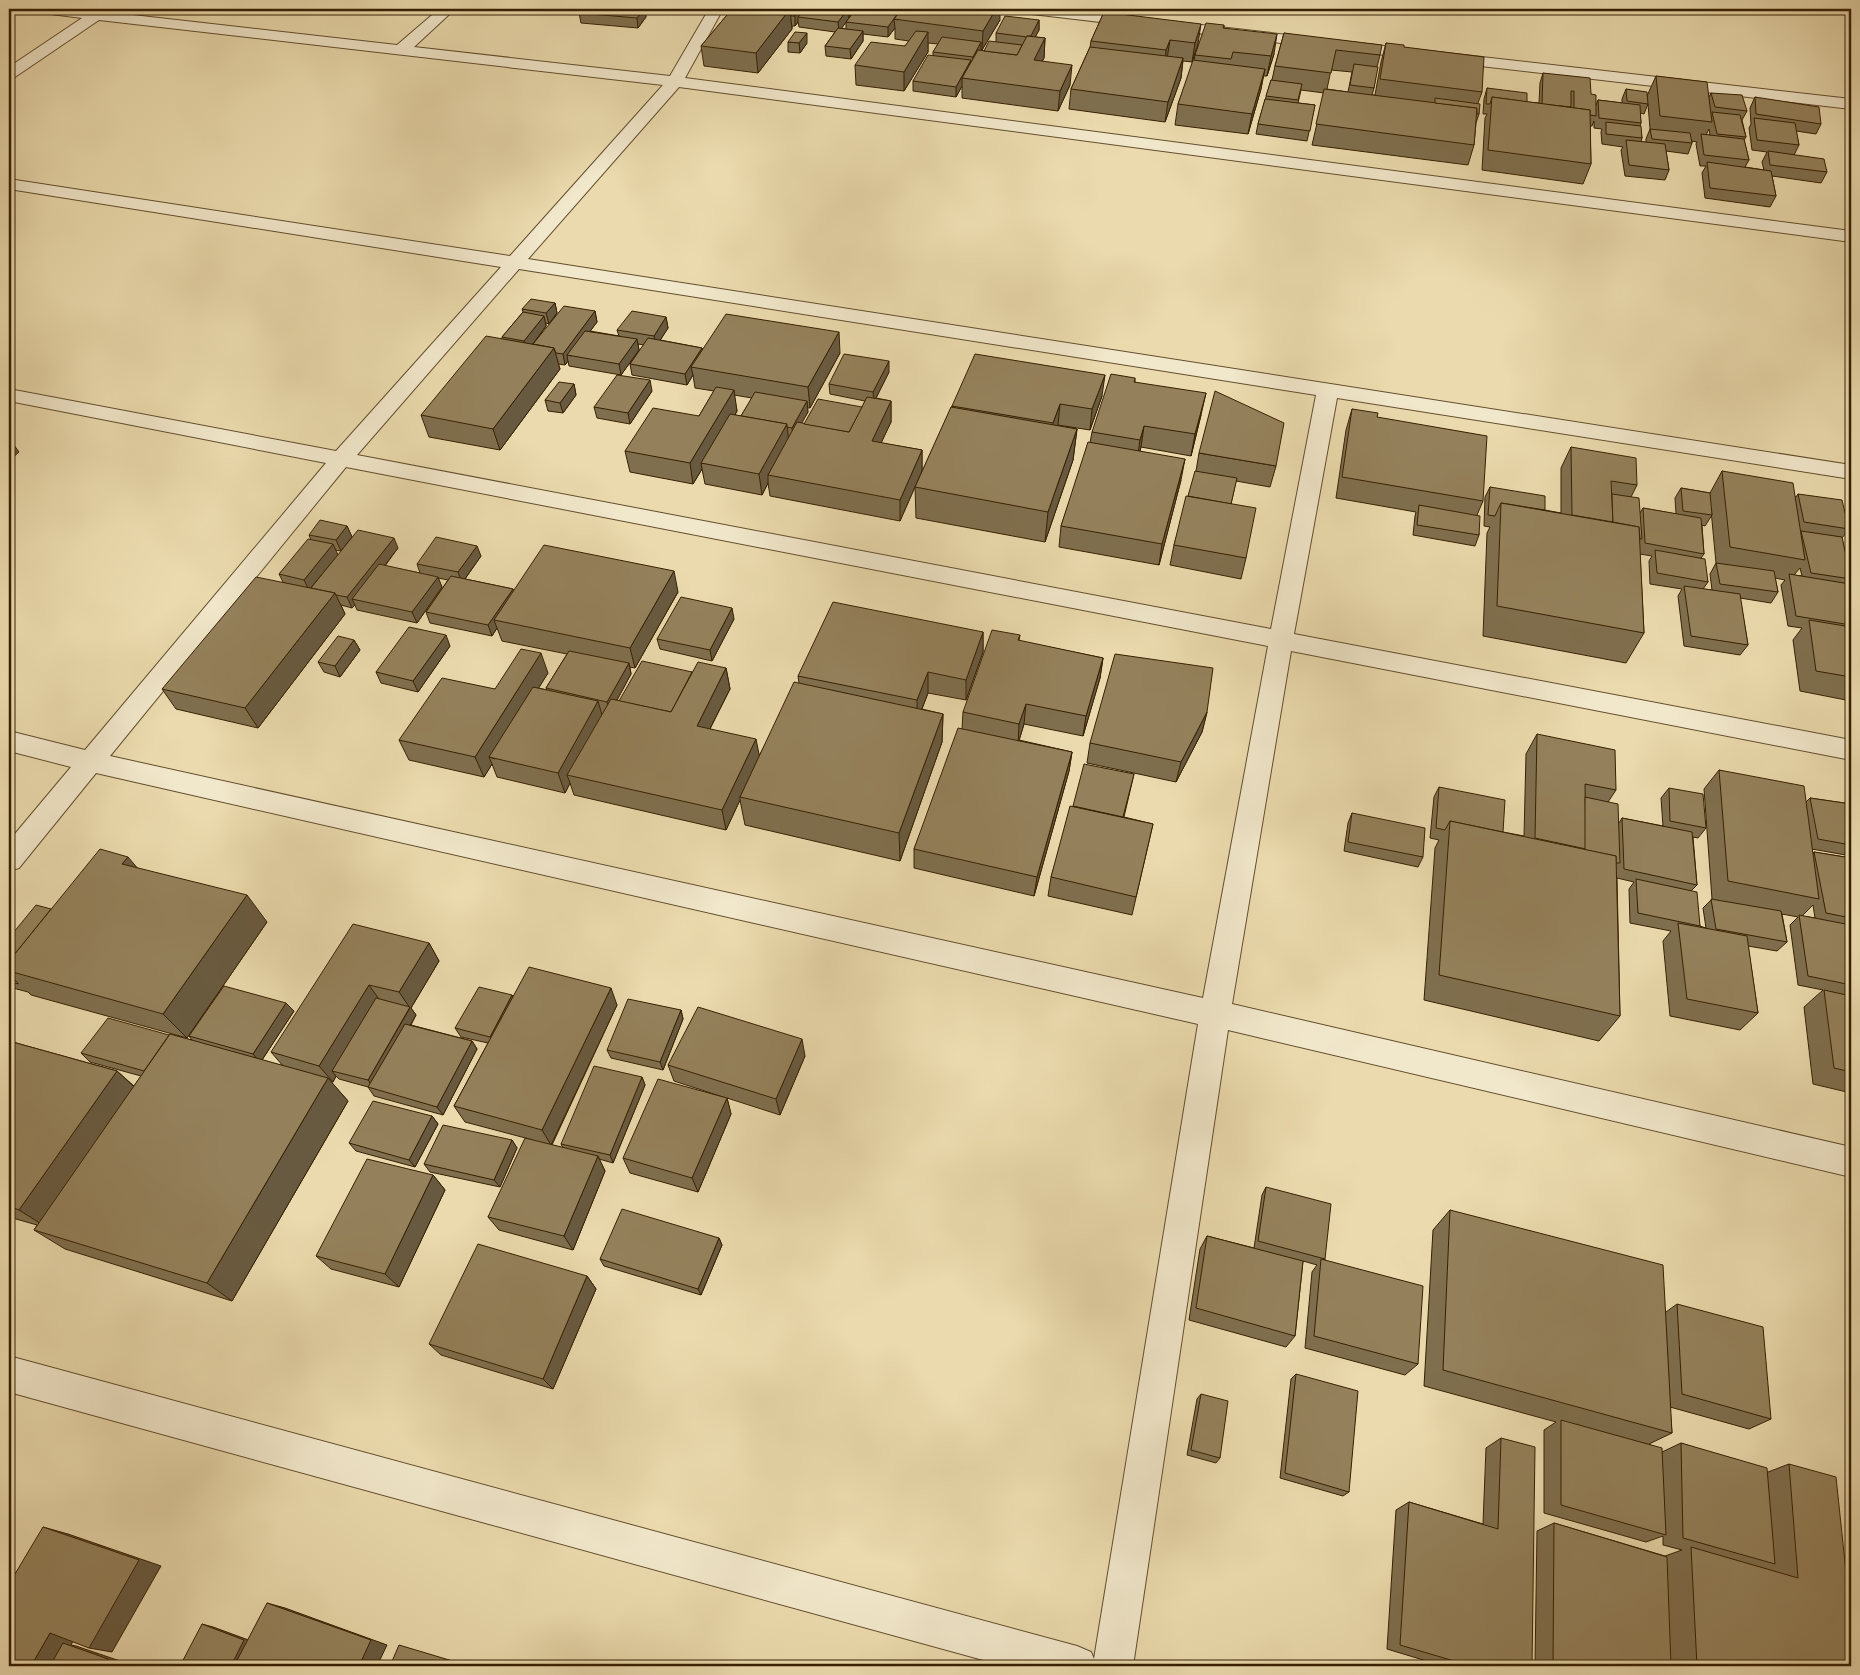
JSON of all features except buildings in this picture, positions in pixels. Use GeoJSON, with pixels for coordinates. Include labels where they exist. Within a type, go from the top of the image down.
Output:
{"type":"FeatureCollection","features":[{"type":"Feature","properties":{"kind":"street"},"geometry":{"type":"LineString","coordinates":[[43,9],[675,82],[1851,236]]}},
{"type":"Feature","properties":{"kind":"street"},"geometry":{"type":"LineString","coordinates":[[401,50],[448,9]]}},
{"type":"Feature","properties":{"kind":"street"},"geometry":{"type":"LineString","coordinates":[[9,860],[341,459],[675,82],[716,9]]}},
{"type":"Feature","properties":{"kind":"street"},"geometry":{"type":"LineString","coordinates":[[1023,9],[1851,104]]}},
{"type":"Feature","properties":{"kind":"street"},"geometry":{"type":"LineString","coordinates":[[9,74],[96,15]]}},
{"type":"Feature","properties":{"kind":"street"},"geometry":{"type":"LineString","coordinates":[[9,184],[1851,472]]}},
{"type":"Feature","properties":{"kind":"street"},"geometry":{"type":"LineString","coordinates":[[1113,1666],[1215,1014],[1281,640],[1328,389]]}},
{"type":"Feature","properties":{"kind":"street"},"geometry":{"type":"LineString","coordinates":[[9,395],[1851,750]]}},
{"type":"Feature","properties":{"kind":"street"},"geometry":{"type":"LineString","coordinates":[[9,741],[91,762],[1215,1014],[1851,1162]]}},
{"type":"Feature","properties":{"kind":"street"},"geometry":{"type":"LineString","coordinates":[[9,1374],[1078,1666]]}}]}
